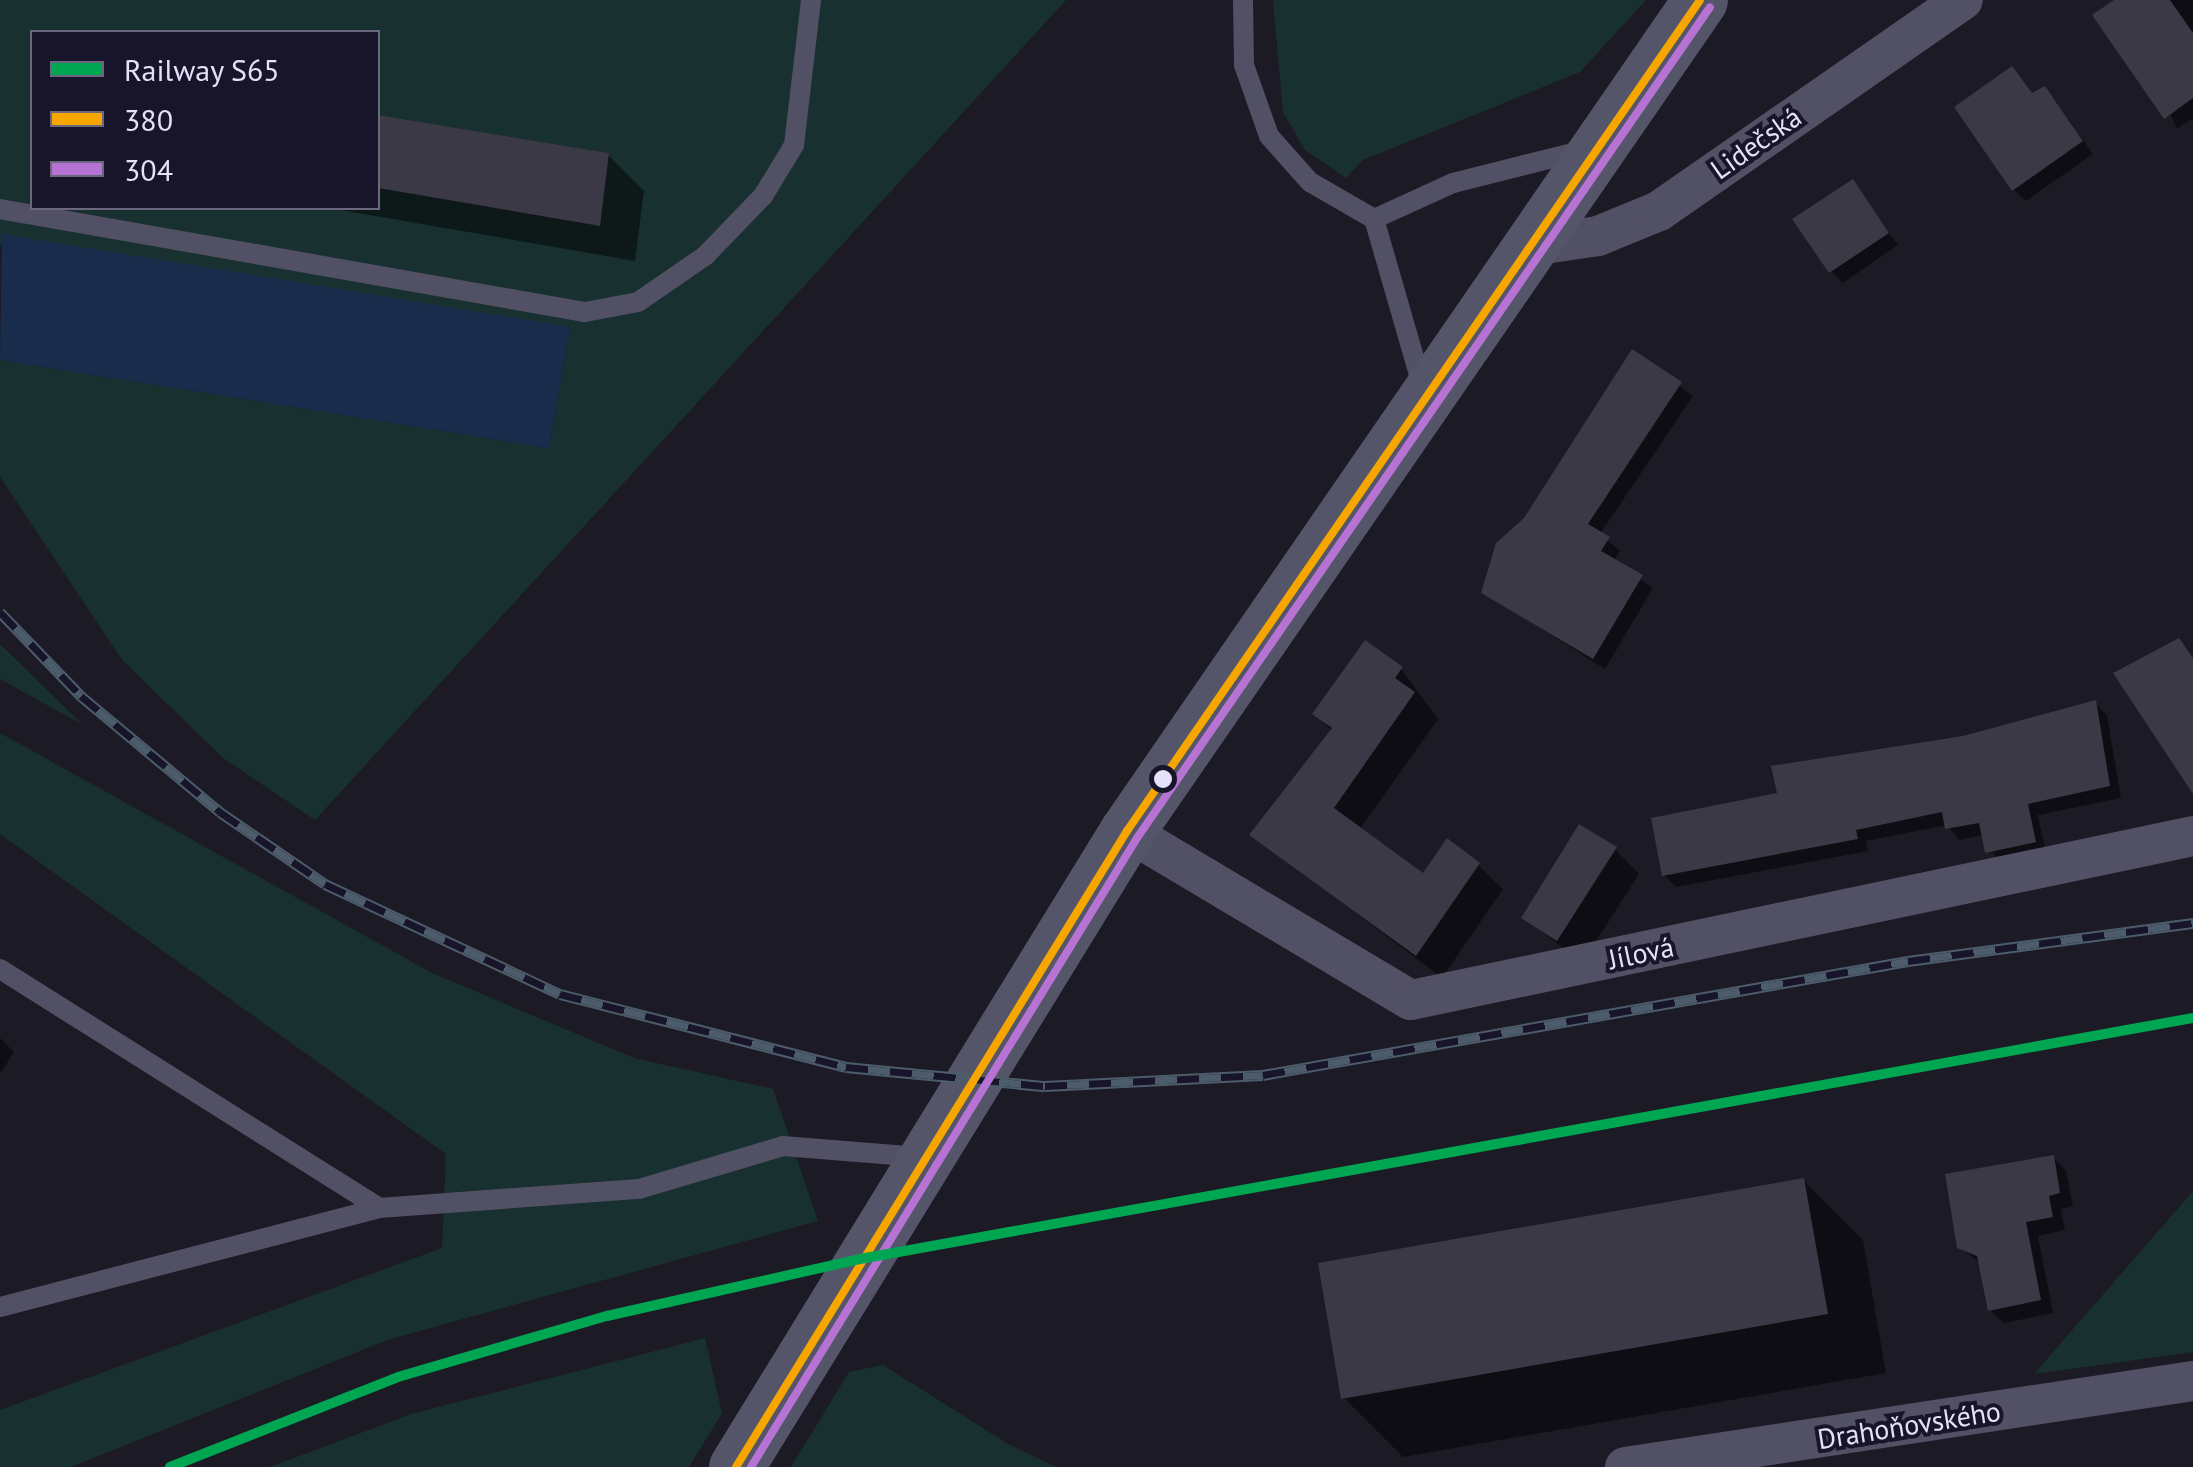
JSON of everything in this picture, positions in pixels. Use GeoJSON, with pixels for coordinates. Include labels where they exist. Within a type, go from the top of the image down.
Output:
{"type":"FeatureCollection","features":[{"type":"Feature","properties":{"kind":"main road"},"geometry":{"type":"LineString","coordinates":[[736,1467],[920,1157],[1127,830],[1700,0]]}},
{"type":"Feature","properties":{"kind":"street","name":"Lidečská"},"geometry":{"type":"LineString","coordinates":[[1531,246],[1598,236],[1659,211],[1963,0]]}},
{"type":"Feature","properties":{"kind":"street","name":"Jílová"},"geometry":{"type":"LineString","coordinates":[[1127,830],[1412,1000],[2193,836]]}},
{"type":"Feature","properties":{"kind":"street","name":"Drahoňovského"},"geometry":{"type":"LineString","coordinates":[[1625,1467],[1752,1458],[2193,1381]]}},
{"type":"Feature","properties":{"kind":"lane"},"geometry":{"type":"LineString","coordinates":[[0,209],[585,312],[638,302],[705,256],[763,196],[794,145],[811,0]]}},
{"type":"Feature","properties":{"kind":"lane"},"geometry":{"type":"LineString","coordinates":[[1243,0],[1247,84],[1268,136],[1310,182],[1374,218],[1424,395]]}},
{"type":"Feature","properties":{"kind":"lane"},"geometry":{"type":"LineString","coordinates":[[1374,218],[1453,184],[1600,145]]}},
{"type":"Feature","properties":{"kind":"lane"},"geometry":{"type":"LineString","coordinates":[[0,968],[379,1208]]}},
{"type":"Feature","properties":{"kind":"lane"},"geometry":{"type":"LineString","coordinates":[[0,1307],[379,1208],[639,1189],[783,1146],[920,1157]]}},
{"type":"Feature","properties":{"kind":"green space"},"geometry":{"type":"Polygon","coordinates":[[[0,0],[1066,0],[315,820],[223,758],[122,660],[0,477],[0,360],[549,448],[570,327],[0,245],[0,0]]]}},
{"type":"Feature","properties":{"kind":"green space"},"geometry":{"type":"Polygon","coordinates":[[[1273,0],[1646,0],[1580,72],[1363,160],[1346,178],[1305,150],[1283,112],[1273,0]]]}},
{"type":"Feature","properties":{"kind":"green space"},"geometry":{"type":"Polygon","coordinates":[[[0,644],[83,725],[0,679],[0,644]]]}},
{"type":"Feature","properties":{"kind":"green space"},"geometry":{"type":"Polygon","coordinates":[[[0,733],[432,973],[634,1058],[773,1089],[818,1221],[387,1340],[71,1467],[0,1467],[0,1410],[442,1248],[446,1154],[0,834],[0,733]]]}},
{"type":"Feature","properties":{"kind":"green space"},"geometry":{"type":"Polygon","coordinates":[[[2193,1191],[2193,1352],[2034,1374],[2193,1191]]]}},
{"type":"Feature","properties":{"kind":"green space"},"geometry":{"type":"Polygon","coordinates":[[[705,1338],[722,1413],[689,1467],[270,1467],[411,1414],[705,1338]]]}},
{"type":"Feature","properties":{"kind":"green space"},"geometry":{"type":"Polygon","coordinates":[[[883,1365],[1008,1444],[1056,1467],[791,1467],[849,1372],[883,1365]]]}},
{"type":"Feature","properties":{"kind":"water"},"geometry":{"type":"Polygon","coordinates":[[[2,234],[570,327],[549,448],[0,360],[2,234]]]}},
{"type":"Feature","properties":{"kind":"building"},"geometry":{"type":"Polygon","coordinates":[[[2114,0],[2170,0],[2193,33],[2193,98],[2164,119],[2092,15],[2114,0]]]}},
{"type":"Feature","properties":{"kind":"building"},"geometry":{"type":"Polygon","coordinates":[[[2012,66],[2032,93],[2045,86],[2083,141],[2012,191],[1954,107],[2012,66]]]}},
{"type":"Feature","properties":{"kind":"building"},"geometry":{"type":"Polygon","coordinates":[[[380,115],[609,153],[600,226],[380,188],[380,115]]]}},
{"type":"Feature","properties":{"kind":"building"},"geometry":{"type":"Polygon","coordinates":[[[1853,179],[1889,233],[1829,273],[1792,219],[1853,179]]]}},
{"type":"Feature","properties":{"kind":"building"},"geometry":{"type":"Polygon","coordinates":[[[1632,349],[1682,382],[1588,524],[1610,537],[1601,551],[1643,575],[1593,659],[1481,593],[1496,543],[1524,518],[1632,349]]]}},
{"type":"Feature","properties":{"kind":"building"},"geometry":{"type":"Polygon","coordinates":[[[2179,638],[2193,658],[2193,794],[2113,673],[2179,638]]]}},
{"type":"Feature","properties":{"kind":"building"},"geometry":{"type":"Polygon","coordinates":[[[1365,640],[1403,667],[1395,678],[1415,692],[1334,808],[1423,873],[1447,838],[1480,863],[1416,956],[1249,835],[1332,728],[1312,714],[1365,640]]]}},
{"type":"Feature","properties":{"kind":"building"},"geometry":{"type":"Polygon","coordinates":[[[2096,700],[2110,786],[2028,804],[2036,842],[1985,853],[1979,823],[1945,829],[1942,812],[1856,830],[1858,839],[1662,876],[1651,818],[1777,793],[1771,766],[1963,736],[2096,700]]]}},
{"type":"Feature","properties":{"kind":"building"},"geometry":{"type":"Polygon","coordinates":[[[1579,824],[1617,847],[1557,941],[1521,918],[1579,824]]]}},
{"type":"Feature","properties":{"kind":"building"},"geometry":{"type":"Polygon","coordinates":[[[2054,1155],[2060,1193],[2049,1196],[2053,1217],[2026,1222],[2041,1300],[1988,1311],[1977,1256],[1957,1248],[1945,1174],[2054,1155]]]}},
{"type":"Feature","properties":{"kind":"building"},"geometry":{"type":"Polygon","coordinates":[[[1804,1178],[1828,1314],[1341,1399],[1318,1263],[1804,1178]]]}},
{"type":"Feature","properties":{"kind":"railway"},"geometry":{"type":"LineString","coordinates":[[0,612],[81,696],[220,812],[325,884],[560,994],[846,1067],[1045,1086],[1263,1075],[1908,961],[2193,923]]}},
{"type":"Feature","properties":{"kind":"rail line","name":"S65"},"geometry":{"type":"LineString","coordinates":[[170,1467],[398,1377],[607,1316],[860,1259],[2193,1018]]}},
{"type":"Feature","properties":{"kind":"transit line","name":"380"},"geometry":{"type":"LineString","coordinates":[[736,1467],[1127,831],[1700,0]]}},
{"type":"Feature","properties":{"kind":"transit line","name":"304"},"geometry":{"type":"LineString","coordinates":[[751,1467],[1137,838],[1710,7]]}}]}
